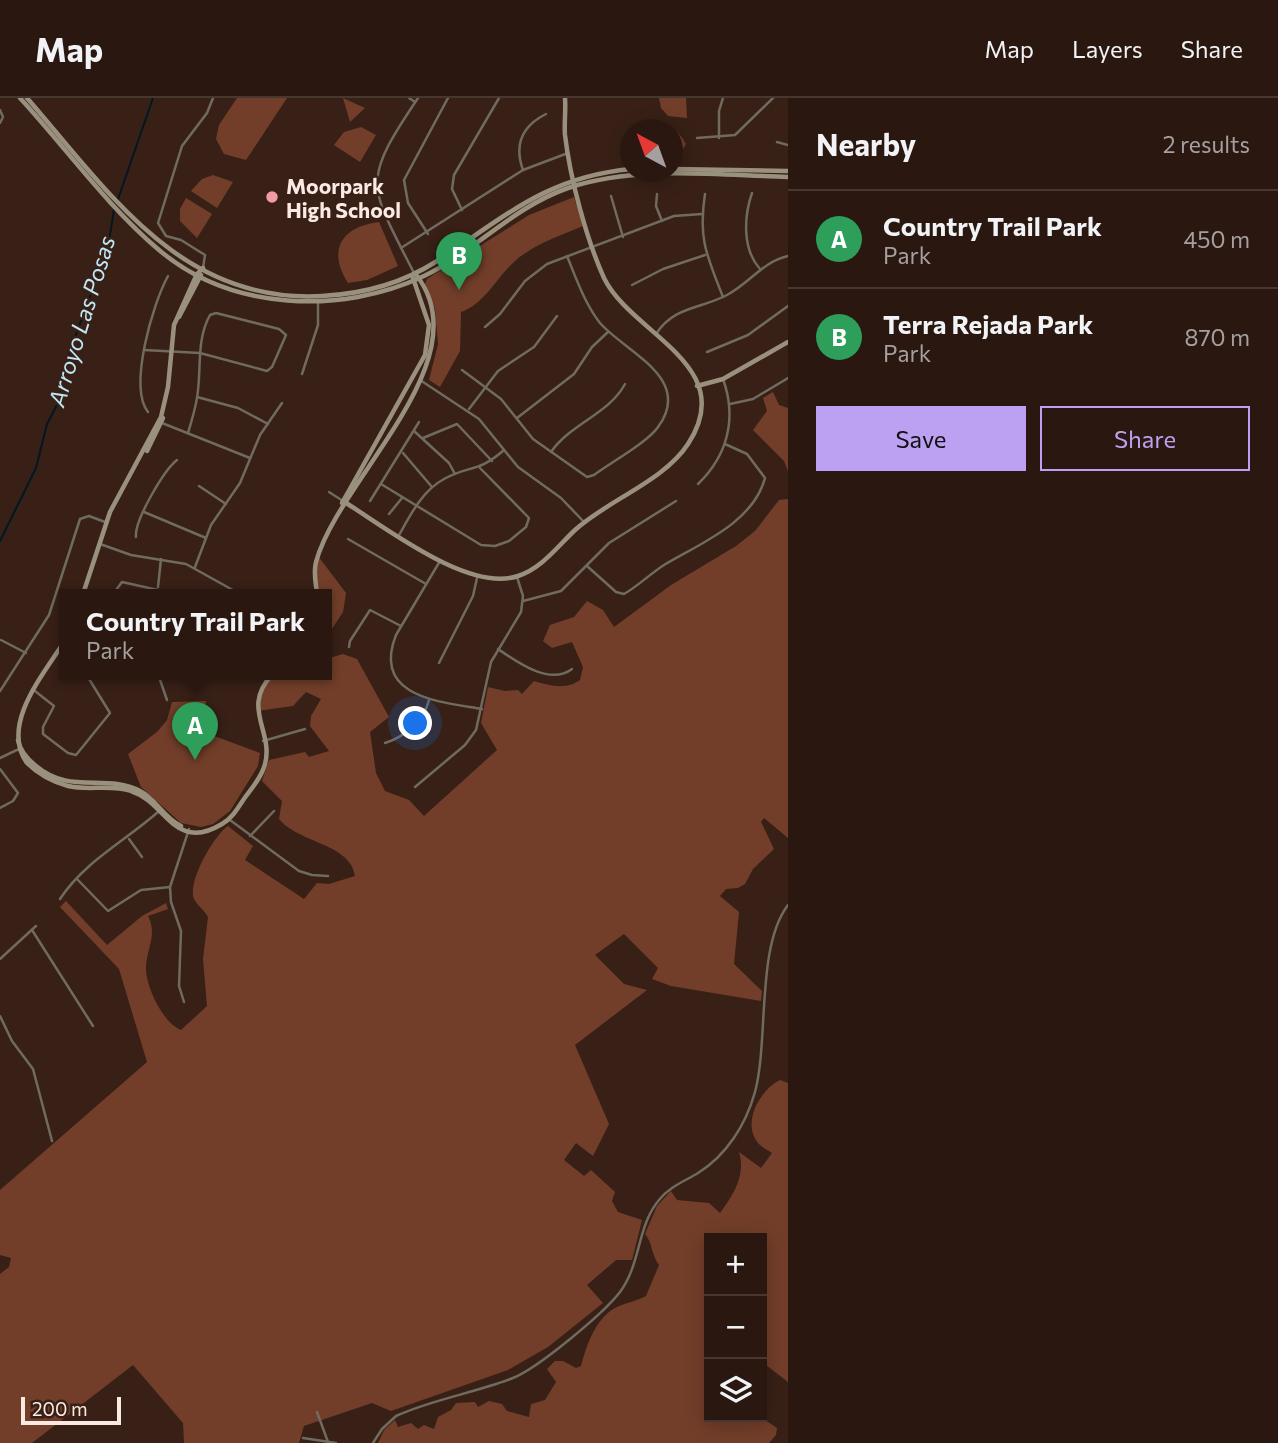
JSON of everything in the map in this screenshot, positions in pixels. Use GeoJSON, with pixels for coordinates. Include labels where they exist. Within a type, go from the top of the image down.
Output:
{"type":"FeatureCollection","features":[{"type":"Feature","properties":{"kind":"street"},"geometry":{"type":"LineString","coordinates":[[20,98],[161,252],[255,295],[318,299],[371,295],[416,279],[533,204],[575,186],[609,177],[645,174],[788,177]]}},
{"type":"Feature","properties":{"kind":"street"},"geometry":{"type":"LineString","coordinates":[[27,98],[106,192]]}},
{"type":"Feature","properties":{"kind":"street"},"geometry":{"type":"LineString","coordinates":[[86,589],[107,523],[160,422],[167,393],[176,318],[200,272],[205,255],[181,240],[166,236],[158,223],[182,146],[207,113],[214,98]]}},
{"type":"Feature","properties":{"kind":"street"},"geometry":{"type":"LineString","coordinates":[[315,589],[313,570],[316,556],[425,355],[429,325],[416,279],[383,211],[377,190],[376,172],[383,152],[417,100],[409,98]]}},
{"type":"Feature","properties":{"kind":"street"},"geometry":{"type":"LineString","coordinates":[[428,234],[408,203],[404,180],[448,98]]}},
{"type":"Feature","properties":{"kind":"street"},"geometry":{"type":"LineString","coordinates":[[462,210],[452,189],[454,175],[499,98]]}},
{"type":"Feature","properties":{"kind":"street"},"geometry":{"type":"LineString","coordinates":[[329,492],[440,560],[477,578],[516,577],[538,565],[584,522],[667,466],[685,449],[699,416],[697,386],[682,356],[632,315],[613,293],[594,248],[575,186],[569,153],[565,98]]}},
{"type":"Feature","properties":{"kind":"street"},"geometry":{"type":"LineString","coordinates":[[719,138],[719,111],[723,98]]}},
{"type":"Feature","properties":{"kind":"street"},"geometry":{"type":"LineString","coordinates":[[697,138],[719,138],[741,132],[773,98]]}},
{"type":"Feature","properties":{"kind":"street"},"geometry":{"type":"LineString","coordinates":[[0,110],[3,117],[0,123]]}},
{"type":"Feature","properties":{"kind":"street"},"geometry":{"type":"LineString","coordinates":[[523,170],[518,150],[521,138],[531,123],[546,114]]}},
{"type":"Feature","properties":{"kind":"street"},"geometry":{"type":"LineString","coordinates":[[777,142],[788,145]]}},
{"type":"Feature","properties":{"kind":"street"},"geometry":{"type":"LineString","coordinates":[[401,248],[428,234],[523,170],[569,153]]}},
{"type":"Feature","properties":{"kind":"street"},"geometry":{"type":"LineString","coordinates":[[683,169],[788,171]]}},
{"type":"Feature","properties":{"kind":"street"},"geometry":{"type":"LineString","coordinates":[[318,299],[361,291],[414,274],[534,196],[574,179],[620,171]]}},
{"type":"Feature","properties":{"kind":"street"},"geometry":{"type":"LineString","coordinates":[[752,193],[747,208],[747,227],[750,251],[760,268]]}},
{"type":"Feature","properties":{"kind":"street"},"geometry":{"type":"LineString","coordinates":[[657,194],[656,206],[662,220]]}},
{"type":"Feature","properties":{"kind":"street"},"geometry":{"type":"LineString","coordinates":[[705,194],[702,214],[705,255],[723,297]]}},
{"type":"Feature","properties":{"kind":"street"},"geometry":{"type":"LineString","coordinates":[[611,196],[623,237]]}},
{"type":"Feature","properties":{"kind":"street"},"geometry":{"type":"LineString","coordinates":[[485,327],[534,273],[567,256],[662,220],[681,214],[702,214]]}},
{"type":"Feature","properties":{"kind":"street"},"geometry":{"type":"LineString","coordinates":[[632,285],[663,269],[705,255]]}},
{"type":"Feature","properties":{"kind":"street"},"geometry":{"type":"LineString","coordinates":[[462,370],[486,387],[528,433],[589,477],[645,440],[661,423],[667,399],[660,376],[652,366],[608,332],[589,305],[567,256]]}},
{"type":"Feature","properties":{"kind":"street"},"geometry":{"type":"LineString","coordinates":[[656,334],[676,313],[723,297],[760,268],[788,256]]}},
{"type":"Feature","properties":{"kind":"street"},"geometry":{"type":"LineString","coordinates":[[148,412],[143,404],[144,350],[151,312],[168,276]]}},
{"type":"Feature","properties":{"kind":"street"},"geometry":{"type":"LineString","coordinates":[[345,502],[421,380],[432,351],[435,327],[430,304],[416,279]]}},
{"type":"Feature","properties":{"kind":"street"},"geometry":{"type":"LineString","coordinates":[[302,374],[317,330],[318,299]]}},
{"type":"Feature","properties":{"kind":"street"},"geometry":{"type":"LineString","coordinates":[[707,352],[748,335],[788,306]]}},
{"type":"Feature","properties":{"kind":"street"},"geometry":{"type":"LineString","coordinates":[[144,350],[200,353],[268,371],[283,345],[284,333],[215,313],[209,317],[204,328],[200,353],[197,397],[188,433]]}},
{"type":"Feature","properties":{"kind":"street"},"geometry":{"type":"LineString","coordinates":[[468,410],[498,371],[534,347],[556,316]]}},
{"type":"Feature","properties":{"kind":"street"},"geometry":{"type":"LineString","coordinates":[[516,418],[574,374],[592,347],[608,332]]}},
{"type":"Feature","properties":{"kind":"street"},"geometry":{"type":"LineString","coordinates":[[697,386],[723,379],[788,342]]}},
{"type":"Feature","properties":{"kind":"street"},"geometry":{"type":"LineString","coordinates":[[730,404],[753,399],[788,378]]}},
{"type":"Feature","properties":{"kind":"street"},"geometry":{"type":"LineString","coordinates":[[698,484],[725,444],[730,427],[730,404],[723,379]]}},
{"type":"Feature","properties":{"kind":"street"},"geometry":{"type":"LineString","coordinates":[[421,380],[484,423],[518,467],[561,498],[584,522]]}},
{"type":"Feature","properties":{"kind":"street"},"geometry":{"type":"LineString","coordinates":[[551,452],[559,440],[618,396],[625,384]]}},
{"type":"Feature","properties":{"kind":"street"},"geometry":{"type":"LineString","coordinates":[[197,397],[230,405],[268,424]]}},
{"type":"Feature","properties":{"kind":"street"},"geometry":{"type":"LineString","coordinates":[[195,567],[206,538],[282,403]]}},
{"type":"Feature","properties":{"kind":"street"},"geometry":{"type":"LineString","coordinates":[[160,422],[250,458]]}},
{"type":"Feature","properties":{"kind":"street"},"geometry":{"type":"LineString","coordinates":[[370,501],[403,453],[419,422]]}},
{"type":"Feature","properties":{"kind":"street"},"geometry":{"type":"LineString","coordinates":[[423,438],[457,424],[492,461]]}},
{"type":"Feature","properties":{"kind":"street"},"geometry":{"type":"LineString","coordinates":[[414,431],[455,474]]}},
{"type":"Feature","properties":{"kind":"street"},"geometry":{"type":"LineString","coordinates":[[587,566],[616,592],[624,594],[663,566],[714,537],[736,519],[765,478],[747,454],[725,444]]}},
{"type":"Feature","properties":{"kind":"street"},"geometry":{"type":"LineString","coordinates":[[399,535],[432,487],[455,474],[480,468],[504,450]]}},
{"type":"Feature","properties":{"kind":"street"},"geometry":{"type":"LineString","coordinates":[[403,453],[432,487]]}},
{"type":"Feature","properties":{"kind":"street"},"geometry":{"type":"LineString","coordinates":[[136,537],[135,531],[144,511],[167,470],[177,460]]}},
{"type":"Feature","properties":{"kind":"street"},"geometry":{"type":"LineString","coordinates":[[381,484],[481,545],[505,544],[528,525],[528,516],[480,468]]}},
{"type":"Feature","properties":{"kind":"street"},"geometry":{"type":"LineString","coordinates":[[199,486],[226,504]]}},
{"type":"Feature","properties":{"kind":"street"},"geometry":{"type":"LineString","coordinates":[[389,514],[402,498]]}},
{"type":"Feature","properties":{"kind":"street"},"geometry":{"type":"LineString","coordinates":[[523,601],[554,594],[609,543],[676,501]]}},
{"type":"Feature","properties":{"kind":"street"},"geometry":{"type":"LineString","coordinates":[[144,511],[206,538]]}},
{"type":"Feature","properties":{"kind":"street"},"geometry":{"type":"LineString","coordinates":[[0,691],[49,615],[80,519],[89,516],[107,523]]}},
{"type":"Feature","properties":{"kind":"street"},"geometry":{"type":"LineString","coordinates":[[348,539],[426,584]]}},
{"type":"Feature","properties":{"kind":"street"},"geometry":{"type":"LineString","coordinates":[[100,544],[131,555],[195,567],[232,589]]}},
{"type":"Feature","properties":{"kind":"street"},"geometry":{"type":"LineString","coordinates":[[116,589],[118,584],[158,589],[161,559]]}},
{"type":"Feature","properties":{"kind":"street"},"geometry":{"type":"LineString","coordinates":[[440,560],[401,626],[392,649],[396,674],[414,695],[482,709]]}},
{"type":"Feature","properties":{"kind":"street"},"geometry":{"type":"LineString","coordinates":[[415,787],[471,738],[482,709],[489,668],[498,649],[517,622],[523,601],[516,577]]}},
{"type":"Feature","properties":{"kind":"street"},"geometry":{"type":"LineString","coordinates":[[439,663],[473,596],[477,578]]}},
{"type":"Feature","properties":{"kind":"street"},"geometry":{"type":"LineString","coordinates":[[349,648],[355,631],[370,610],[401,626]]}},
{"type":"Feature","properties":{"kind":"street"},"geometry":{"type":"LineString","coordinates":[[1,640],[26,653]]}},
{"type":"Feature","properties":{"kind":"street"},"geometry":{"type":"LineString","coordinates":[[498,649],[540,671],[564,673],[572,668]]}},
{"type":"Feature","properties":{"kind":"street"},"geometry":{"type":"LineString","coordinates":[[59,654],[15,720],[19,749],[35,770],[53,780],[76,788],[129,790],[143,796],[175,827],[189,830],[214,829],[228,819],[262,772],[267,754],[257,711],[258,699],[267,680]]}},
{"type":"Feature","properties":{"kind":"street"},"geometry":{"type":"LineString","coordinates":[[33,690],[54,706],[43,727],[43,734],[74,755],[110,713],[90,680]]}},
{"type":"Feature","properties":{"kind":"street"},"geometry":{"type":"LineString","coordinates":[[160,680],[167,700]]}},
{"type":"Feature","properties":{"kind":"street"},"geometry":{"type":"LineString","coordinates":[[385,743],[394,740],[420,720],[429,700]]}},
{"type":"Feature","properties":{"kind":"street"},"geometry":{"type":"LineString","coordinates":[[264,741],[305,729]]}},
{"type":"Feature","properties":{"kind":"street"},"geometry":{"type":"LineString","coordinates":[[0,758],[19,749]]}},
{"type":"Feature","properties":{"kind":"street"},"geometry":{"type":"LineString","coordinates":[[0,769],[18,793],[15,799],[0,807]]}},
{"type":"Feature","properties":{"kind":"street"},"geometry":{"type":"LineString","coordinates":[[250,836],[274,810]]}},
{"type":"Feature","properties":{"kind":"street"},"geometry":{"type":"LineString","coordinates":[[60,899],[99,856],[129,839],[159,811]]}},
{"type":"Feature","properties":{"kind":"street"},"geometry":{"type":"LineString","coordinates":[[228,819],[299,871],[328,876]]}},
{"type":"Feature","properties":{"kind":"street"},"geometry":{"type":"LineString","coordinates":[[184,1002],[179,986],[181,931],[171,902],[170,887],[189,830]]}},
{"type":"Feature","properties":{"kind":"street"},"geometry":{"type":"LineString","coordinates":[[129,839],[142,857]]}},
{"type":"Feature","properties":{"kind":"street"},"geometry":{"type":"LineString","coordinates":[[78,880],[108,911],[141,890],[170,887]]}},
{"type":"Feature","properties":{"kind":"street"},"geometry":{"type":"LineString","coordinates":[[373,1443],[382,1429],[396,1416],[522,1374],[608,1305],[621,1290],[633,1269],[647,1219],[654,1206],[670,1189],[702,1171],[720,1155],[747,1115],[757,1082],[772,938],[788,905]]}},
{"type":"Feature","properties":{"kind":"street"},"geometry":{"type":"LineString","coordinates":[[0,959],[36,926]]}},
{"type":"Feature","properties":{"kind":"street"},"geometry":{"type":"LineString","coordinates":[[32,930],[93,1026]]}},
{"type":"Feature","properties":{"kind":"street"},"geometry":{"type":"LineString","coordinates":[[0,1016],[12,1041],[33,1069],[52,1141]]}},
{"type":"Feature","properties":{"kind":"street"},"geometry":{"type":"LineString","coordinates":[[317,1412],[328,1441]]}},
{"type":"Feature","properties":{"kind":"street"},"geometry":{"type":"LineString","coordinates":[[303,1438],[336,1443]]}},
{"type":"Feature","properties":{"kind":"shaded area"},"geometry":{"type":"Polygon","coordinates":[[[237,98],[287,98],[246,160],[224,154],[216,139],[219,125],[237,98]]]}},
{"type":"Feature","properties":{"kind":"shaded area"},"geometry":{"type":"Polygon","coordinates":[[[343,98],[365,108],[350,122],[343,98]]]}},
{"type":"Feature","properties":{"kind":"shaded area"},"geometry":{"type":"Polygon","coordinates":[[[659,98],[686,98],[687,118],[668,116],[661,108],[659,98]]]}},
{"type":"Feature","properties":{"kind":"shaded area"},"geometry":{"type":"Polygon","coordinates":[[[361,127],[376,135],[360,162],[334,145],[344,132],[361,127]]]}},
{"type":"Feature","properties":{"kind":"shaded area"},"geometry":{"type":"Polygon","coordinates":[[[213,175],[233,182],[217,208],[191,191],[202,179],[213,175]]]}},
{"type":"Feature","properties":{"kind":"shaded area"},"geometry":{"type":"Polygon","coordinates":[[[574,197],[583,226],[522,255],[484,297],[461,312],[460,351],[440,387],[429,380],[438,344],[435,309],[425,284],[427,279],[529,215],[574,197]]]}},
{"type":"Feature","properties":{"kind":"shaded area"},"geometry":{"type":"Polygon","coordinates":[[[186,198],[212,214],[197,238],[180,221],[180,209],[186,198]]]}},
{"type":"Feature","properties":{"kind":"shaded area"},"geometry":{"type":"Polygon","coordinates":[[[379,222],[398,266],[367,280],[348,283],[339,260],[341,242],[355,229],[379,222]]]}},
{"type":"Feature","properties":{"kind":"shaded area"},"geometry":{"type":"Polygon","coordinates":[[[773,392],[779,405],[788,408],[788,471],[784,461],[753,430],[767,411],[763,398],[773,392]]]}},
{"type":"Feature","properties":{"kind":"shaded area"},"geometry":{"type":"Polygon","coordinates":[[[788,499],[788,838],[764,818],[761,822],[774,849],[753,869],[745,884],[726,889],[720,896],[739,912],[734,964],[762,991],[761,1001],[671,986],[652,979],[658,968],[624,934],[595,955],[624,984],[647,990],[575,1045],[609,1124],[593,1156],[576,1143],[564,1160],[584,1176],[591,1170],[615,1192],[612,1201],[618,1212],[642,1220],[632,1260],[616,1260],[587,1285],[603,1303],[548,1347],[508,1370],[391,1411],[372,1403],[304,1426],[299,1443],[184,1443],[183,1423],[133,1365],[32,1443],[0,1443],[0,1274],[9,1267],[11,1258],[0,1255],[0,1190],[147,1062],[119,969],[60,907],[66,901],[107,945],[142,916],[166,903],[168,909],[148,916],[152,930],[146,969],[152,994],[162,1012],[181,1030],[207,1006],[203,959],[208,917],[194,899],[193,891],[203,860],[222,831],[228,826],[253,846],[245,860],[304,899],[317,883],[329,884],[355,876],[344,857],[299,834],[279,819],[282,801],[262,781],[269,760],[305,752],[309,757],[329,751],[310,726],[311,716],[321,699],[306,692],[293,706],[257,711],[258,699],[269,680],[332,680],[332,657],[343,654],[357,659],[389,717],[370,732],[376,773],[385,791],[409,800],[424,816],[497,750],[481,723],[488,687],[505,691],[518,690],[522,694],[534,681],[564,686],[580,680],[583,667],[572,642],[552,648],[543,641],[550,625],[574,617],[587,601],[603,610],[614,627],[671,585],[736,546],[755,531],[779,500],[788,499]]]}},
{"type":"Feature","properties":{"kind":"shaded area"},"geometry":{"type":"Polygon","coordinates":[[[318,556],[346,593],[343,612],[332,629],[332,589],[316,589],[314,574],[318,556]]]}},
{"type":"Feature","properties":{"kind":"shaded area"},"geometry":{"type":"Polygon","coordinates":[[[206,701],[201,731],[260,753],[258,766],[230,811],[213,824],[201,827],[181,823],[141,787],[128,754],[157,732],[167,720],[172,702],[206,701]]]}},
{"type":"Feature","properties":{"kind":"shaded area"},"geometry":{"type":"Polygon","coordinates":[[[780,1080],[788,1083],[788,1382],[767,1366],[767,1233],[704,1233],[704,1422],[767,1421],[777,1428],[776,1435],[769,1443],[378,1443],[384,1430],[395,1420],[398,1427],[411,1423],[418,1429],[424,1425],[434,1429],[438,1417],[451,1410],[456,1403],[475,1402],[478,1407],[489,1401],[502,1404],[507,1411],[529,1417],[531,1404],[545,1400],[556,1382],[547,1369],[555,1361],[563,1361],[576,1368],[581,1366],[590,1340],[604,1316],[619,1306],[646,1296],[659,1265],[645,1234],[657,1206],[671,1191],[677,1200],[709,1203],[720,1213],[740,1176],[739,1152],[761,1168],[772,1153],[759,1144],[753,1135],[752,1116],[760,1098],[780,1080]]]}},
{"type":"Feature","properties":{"kind":"waterway","name":"Arroyo Las Posas"},"geometry":{"type":"LineString","coordinates":[[117,202],[153,98]]}},
{"type":"Feature","properties":{"kind":"waterway","name":"Arroyo Las Posas"},"geometry":{"type":"LineString","coordinates":[[0,541],[36,468],[47,424],[59,401],[66,362],[108,247],[114,210]]}},
{"type":"Feature","properties":{"kind":"place","name":"Moorpark High School"},"geometry":{"type":"Point","coordinates":[272,197]}},
{"type":"Feature","properties":{"kind":"place","name":"Terra Rejada Park"},"geometry":{"type":"Point","coordinates":[459,290]}},
{"type":"Feature","properties":{"kind":"place","name":"Country Trail Park"},"geometry":{"type":"Point","coordinates":[195,760]}}]}
